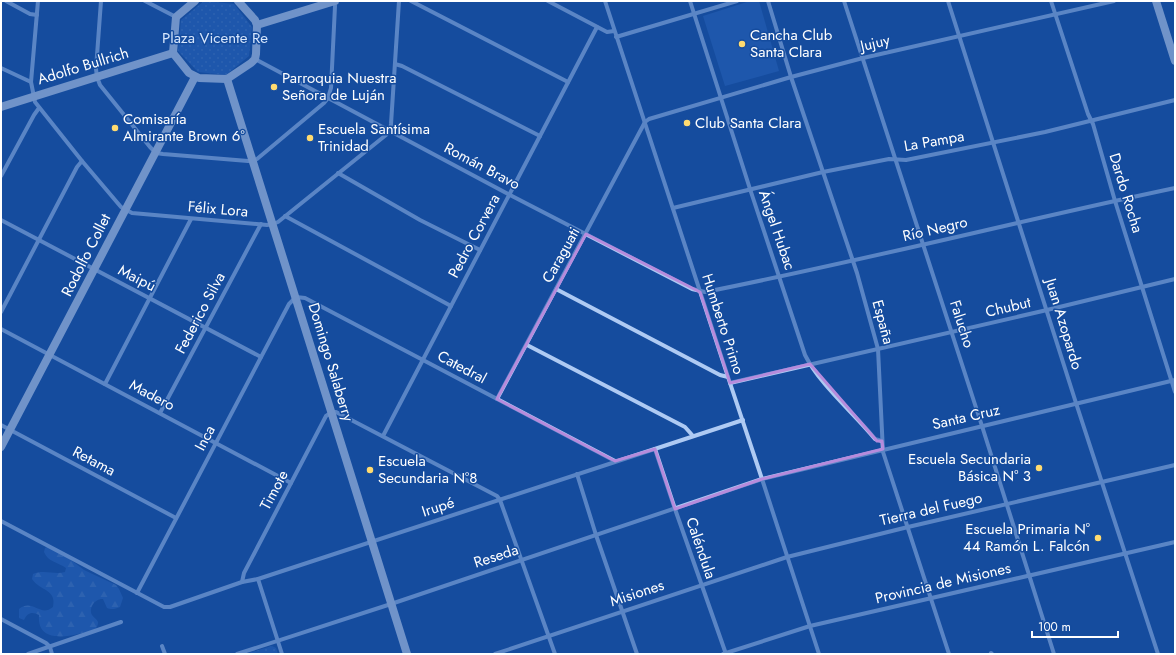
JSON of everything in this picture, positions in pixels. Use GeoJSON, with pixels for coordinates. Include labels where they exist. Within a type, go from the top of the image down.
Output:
{"type":"FeatureCollection","features":[{"type":"Feature","properties":{"kind":"street"},"geometry":{"type":"LineString","coordinates":[[6,1],[30,14],[37,15]]}},
{"type":"Feature","properties":{"kind":"street"},"geometry":{"type":"LineString","coordinates":[[38,1],[31,82],[33,96],[39,108],[82,161],[125,210]]}},
{"type":"Feature","properties":{"kind":"street"},"geometry":{"type":"LineString","coordinates":[[101,1],[96,68],[100,85],[150,147],[156,152],[163,154],[253,161],[318,108],[328,98],[330,88],[335,6],[334,1],[257,25]]}},
{"type":"Feature","properties":{"kind":"street"},"geometry":{"type":"LineString","coordinates":[[145,1],[176,17]]}},
{"type":"Feature","properties":{"kind":"street"},"geometry":{"type":"LineString","coordinates":[[195,1],[176,17],[173,53],[189,73],[195,77],[227,79],[255,59],[258,28],[255,20],[238,1]]}},
{"type":"Feature","properties":{"kind":"street"},"geometry":{"type":"LineString","coordinates":[[273,224],[386,135],[390,130],[399,1]]}},
{"type":"Feature","properties":{"kind":"street"},"geometry":{"type":"LineString","coordinates":[[411,1],[568,82]]}},
{"type":"Feature","properties":{"kind":"street"},"geometry":{"type":"LineString","coordinates":[[548,1],[607,32],[614,31]]}},
{"type":"Feature","properties":{"kind":"street","name":"Humberto Primo"},"geometry":{"type":"LineString","coordinates":[[605,1],[819,654]]}},
{"type":"Feature","properties":{"kind":"street","name":"Ángel Hubac"},"geometry":{"type":"LineString","coordinates":[[690,1],[805,355],[810,364],[875,439],[882,441]]}},
{"type":"Feature","properties":{"kind":"street"},"geometry":{"type":"LineString","coordinates":[[616,37],[737,1]]}},
{"type":"Feature","properties":{"kind":"street","name":"España"},"geometry":{"type":"LineString","coordinates":[[768,1],[791,77],[852,260],[878,349],[883,449],[949,654]]}},
{"type":"Feature","properties":{"kind":"street","name":"Falucho"},"geometry":{"type":"LineString","coordinates":[[844,1],[952,332],[1054,654]]}},
{"type":"Feature","properties":{"kind":"street","name":"Juan Azopardo"},"geometry":{"type":"LineString","coordinates":[[948,1],[1076,403],[1158,654]]}},
{"type":"Feature","properties":{"kind":"street","name":"Dardo Rocha"},"geometry":{"type":"LineString","coordinates":[[1051,1],[1091,120],[1142,287],[1173,380],[1175,392]]}},
{"type":"Feature","properties":{"kind":"street","name":"Jujuy"},"geometry":{"type":"LineString","coordinates":[[645,122],[649,119],[721,97],[863,58],[1114,1]]}},
{"type":"Feature","properties":{"kind":"street"},"geometry":{"type":"LineString","coordinates":[[1156,1],[1175,60]]}},
{"type":"Feature","properties":{"kind":"street","name":"Pedro Corvera"},"geometry":{"type":"LineString","coordinates":[[383,436],[597,27]]}},
{"type":"Feature","properties":{"kind":"street","name":"Adolfo Bullrich"},"geometry":{"type":"LineString","coordinates":[[1,107],[173,53]]}},
{"type":"Feature","properties":{"kind":"street","name":"Román Bravo"},"geometry":{"type":"LineString","coordinates":[[255,59],[510,195],[700,292]]}},
{"type":"Feature","properties":{"kind":"street"},"geometry":{"type":"LineString","coordinates":[[395,64],[402,66],[540,136]]}},
{"type":"Feature","properties":{"kind":"street"},"geometry":{"type":"LineString","coordinates":[[1,68],[31,82]]}},
{"type":"Feature","properties":{"kind":"street","name":"Rodolfo Collet"},"geometry":{"type":"LineString","coordinates":[[1,447],[195,77]]}},
{"type":"Feature","properties":{"kind":"street","name":"Domingo Salaberry"},"geometry":{"type":"LineString","coordinates":[[227,79],[407,654]]}},
{"type":"Feature","properties":{"kind":"street","name":"La Pampa"},"geometry":{"type":"LineString","coordinates":[[673,208],[823,172],[889,159],[906,160],[1045,132],[1175,100]]}},
{"type":"Feature","properties":{"kind":"street"},"geometry":{"type":"LineString","coordinates":[[1,176],[34,114],[39,108]]}},
{"type":"Feature","properties":{"kind":"street","name":"Caraguati"},"geometry":{"type":"LineString","coordinates":[[497,399],[645,122]]}},
{"type":"Feature","properties":{"kind":"street"},"geometry":{"type":"LineString","coordinates":[[1,312],[77,167],[82,161]]}},
{"type":"Feature","properties":{"kind":"street"},"geometry":{"type":"LineString","coordinates":[[338,173],[420,220],[480,250]]}},
{"type":"Feature","properties":{"kind":"street","name":"Río Negro"},"geometry":{"type":"LineString","coordinates":[[700,292],[712,291],[780,277],[1175,188]]}},
{"type":"Feature","properties":{"kind":"street","name":"Félix Lora"},"geometry":{"type":"LineString","coordinates":[[125,210],[132,213],[191,219],[273,224]]}},
{"type":"Feature","properties":{"kind":"street"},"geometry":{"type":"LineString","coordinates":[[285,216],[451,306]]}},
{"type":"Feature","properties":{"kind":"street"},"geometry":{"type":"LineString","coordinates":[[105,384],[191,219]]}},
{"type":"Feature","properties":{"kind":"street","name":"Maipú"},"geometry":{"type":"LineString","coordinates":[[1,220],[261,357]]}},
{"type":"Feature","properties":{"kind":"street","name":"Federico Silva"},"geometry":{"type":"LineString","coordinates":[[160,413],[261,224]]}},
{"type":"Feature","properties":{"kind":"street","name":"Chubut"},"geometry":{"type":"LineString","coordinates":[[730,383],[1175,279]]}},
{"type":"Feature","properties":{"kind":"street"},"geometry":{"type":"LineString","coordinates":[[556,289],[720,375],[728,377]]}},
{"type":"Feature","properties":{"kind":"street","name":"Inca"},"geometry":{"type":"LineString","coordinates":[[137,593],[289,304],[296,297]]}},
{"type":"Feature","properties":{"kind":"street","name":"Catedral"},"geometry":{"type":"LineString","coordinates":[[296,297],[305,298],[615,461]]}},
{"type":"Feature","properties":{"kind":"street","name":"Madero"},"geometry":{"type":"LineString","coordinates":[[1,329],[291,483]]}},
{"type":"Feature","properties":{"kind":"street"},"geometry":{"type":"LineString","coordinates":[[527,345],[685,427],[693,436]]}},
{"type":"Feature","properties":{"kind":"street","name":"Santa Cruz"},"geometry":{"type":"LineString","coordinates":[[762,478],[1173,380]]}},
{"type":"Feature","properties":{"kind":"street"},"geometry":{"type":"LineString","coordinates":[[332,412],[340,413],[492,493],[500,500],[555,654]]}},
{"type":"Feature","properties":{"kind":"street","name":"Timote"},"geometry":{"type":"LineString","coordinates":[[242,582],[244,574],[326,416],[332,412]]}},
{"type":"Feature","properties":{"kind":"street","name":"Irupé"},"geometry":{"type":"LineString","coordinates":[[137,593],[164,607],[176,606],[242,582],[258,579],[743,420]]}},
{"type":"Feature","properties":{"kind":"street","name":"Retama"},"geometry":{"type":"LineString","coordinates":[[1,425],[176,518]]}},
{"type":"Feature","properties":{"kind":"street","name":"Caléndula"},"geometry":{"type":"LineString","coordinates":[[655,449],[725,654]]}},
{"type":"Feature","properties":{"kind":"street","name":"Tierra del Fuego"},"geometry":{"type":"LineString","coordinates":[[787,557],[1102,481],[1175,465]]}},
{"type":"Feature","properties":{"kind":"street"},"geometry":{"type":"LineString","coordinates":[[577,474],[596,535],[637,654]]}},
{"type":"Feature","properties":{"kind":"street","name":"Reseda"},"geometry":{"type":"LineString","coordinates":[[237,654],[675,509],[762,478]]}},
{"type":"Feature","properties":{"kind":"street"},"geometry":{"type":"LineString","coordinates":[[1,521],[137,593]]}},
{"type":"Feature","properties":{"kind":"street","name":"Provincia de Misiones"},"geometry":{"type":"LineString","coordinates":[[725,654],[810,626],[1175,542]]}},
{"type":"Feature","properties":{"kind":"street","name":"Misiones"},"geometry":{"type":"LineString","coordinates":[[495,654],[787,557]]}},
{"type":"Feature","properties":{"kind":"street"},"geometry":{"type":"LineString","coordinates":[[258,579],[282,654]]}},
{"type":"Feature","properties":{"kind":"street"},"geometry":{"type":"LineString","coordinates":[[1,619],[46,643],[50,647],[52,654]]}},
{"type":"Feature","properties":{"kind":"street"},"geometry":{"type":"LineString","coordinates":[[28,654],[121,622]]}},
{"type":"Feature","properties":{"kind":"street"},"geometry":{"type":"LineString","coordinates":[[162,646],[165,654]]}},
{"type":"Feature","properties":{"kind":"highlighted area"},"geometry":{"type":"Polygon","coordinates":[[[586,234],[700,292],[730,383],[810,364],[877,441],[882,441],[883,449],[762,479],[675,509],[655,449],[615,461],[497,399],[586,234]]]}},
{"type":"Feature","properties":{"kind":"green space","name":"Plaza Vicente Re"},"geometry":{"type":"Polygon","coordinates":[[[204,1],[234,4],[252,27],[249,56],[226,75],[198,72],[178,51],[181,20],[204,1]]]}},
{"type":"Feature","properties":{"kind":"green space","name":"Cancha Club Santa Clara"},"geometry":{"type":"Polygon","coordinates":[[[750,1],[759,1],[779,71],[725,86],[703,16],[750,1]]]}},
{"type":"Feature","properties":{"kind":"green space"},"geometry":{"type":"Polygon","coordinates":[[[49,546],[58,550],[84,570],[116,585],[119,589],[123,598],[120,607],[114,609],[107,608],[103,599],[98,600],[93,604],[91,612],[98,622],[94,630],[64,636],[51,635],[42,629],[39,623],[39,615],[32,613],[28,614],[24,620],[19,618],[19,609],[24,606],[32,606],[40,610],[48,610],[53,607],[54,601],[50,593],[35,583],[32,579],[33,574],[37,573],[65,572],[66,568],[48,558],[44,552],[45,548],[49,546]]]}},
{"type":"Feature","properties":{"kind":"green space"},"geometry":{"type":"Polygon","coordinates":[[[272,646],[276,648],[278,654],[245,654],[272,646]]]}},
{"type":"Feature","properties":{"kind":"place","name":"Cancha Club Santa Clara"},"geometry":{"type":"Point","coordinates":[742,44]}},
{"type":"Feature","properties":{"kind":"place","name":"Parroquia Nuestra Señora de Luján"},"geometry":{"type":"Point","coordinates":[274,87]}},
{"type":"Feature","properties":{"kind":"place","name":"Club Santa Clara"},"geometry":{"type":"Point","coordinates":[687,123]}},
{"type":"Feature","properties":{"kind":"place","name":"Comisaría Almirante Brown 6°"},"geometry":{"type":"Point","coordinates":[115,128]}},
{"type":"Feature","properties":{"kind":"place","name":"Escuela Santísima Trinidad"},"geometry":{"type":"Point","coordinates":[310,138]}},
{"type":"Feature","properties":{"kind":"place","name":"Escuela Secundaria Básica Nº 3"},"geometry":{"type":"Point","coordinates":[1039,468]}},
{"type":"Feature","properties":{"kind":"place","name":"Escuela Secundaria N°8"},"geometry":{"type":"Point","coordinates":[370,470]}},
{"type":"Feature","properties":{"kind":"place","name":"Escuela Primaria Nº 44 Ramón L. Falcón"},"geometry":{"type":"Point","coordinates":[1098,538]}}]}
